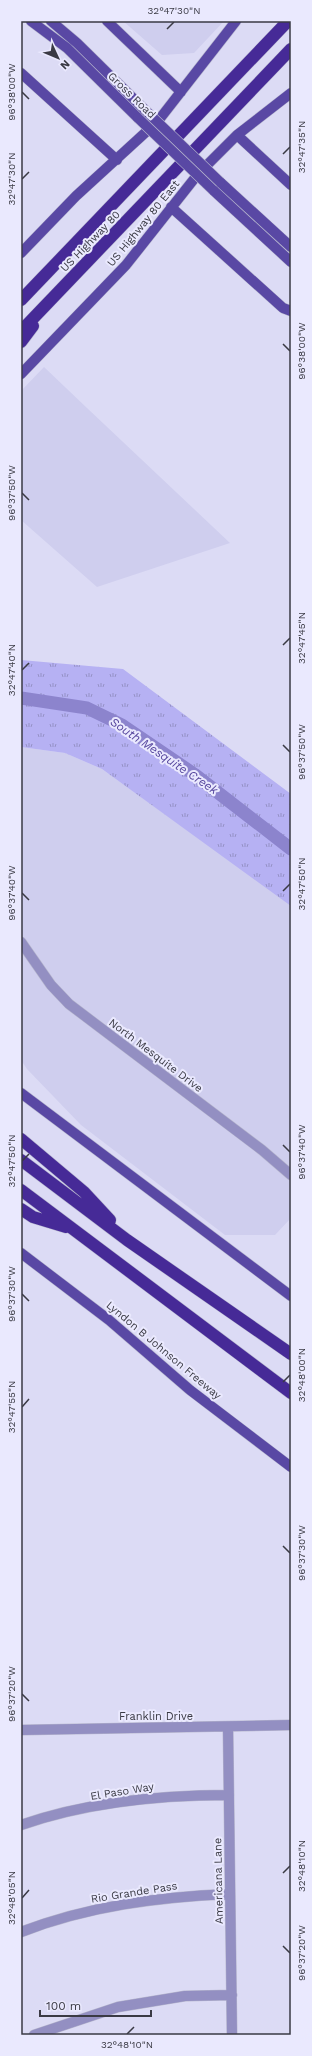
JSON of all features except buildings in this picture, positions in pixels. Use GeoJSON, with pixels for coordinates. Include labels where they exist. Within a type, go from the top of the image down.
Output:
{"type":"FeatureCollection","features":[{"type":"Feature","properties":{"kind":"highway","name":"US Highway 80"},"geometry":{"type":"LineString","coordinates":[[21,300],[288,21]]}},
{"type":"Feature","properties":{"kind":"highway","name":"US Highway 80"},"geometry":{"type":"LineString","coordinates":[[21,331],[291,49]]}},
{"type":"Feature","properties":{"kind":"highway"},"geometry":{"type":"LineString","coordinates":[[21,342],[52,299]]}},
{"type":"Feature","properties":{"kind":"highway"},"geometry":{"type":"LineString","coordinates":[[21,1139],[84,1192],[127,1240]]}},
{"type":"Feature","properties":{"kind":"highway"},"geometry":{"type":"LineString","coordinates":[[21,1160],[127,1240],[291,1354]]}},
{"type":"Feature","properties":{"kind":"highway"},"geometry":{"type":"LineString","coordinates":[[21,1190],[291,1393]]}},
{"type":"Feature","properties":{"kind":"highway"},"geometry":{"type":"LineString","coordinates":[[21,1209],[33,1217],[75,1230]]}},
{"type":"Feature","properties":{"kind":"main road","name":"Gross Road"},"geometry":{"type":"LineString","coordinates":[[31,21],[67,48],[220,182],[291,247]]}},
{"type":"Feature","properties":{"kind":"main road","name":"Gross Road"},"geometry":{"type":"LineString","coordinates":[[51,21],[77,43],[213,190],[291,262]]}},
{"type":"Feature","properties":{"kind":"main road"},"geometry":{"type":"LineString","coordinates":[[107,21],[182,92]]}},
{"type":"Feature","properties":{"kind":"main road"},"geometry":{"type":"LineString","coordinates":[[21,253],[76,196],[158,121],[236,21]]}},
{"type":"Feature","properties":{"kind":"main road"},"geometry":{"type":"LineString","coordinates":[[21,73],[117,160]]}},
{"type":"Feature","properties":{"kind":"main road","name":"US Highway 80 East"},"geometry":{"type":"LineString","coordinates":[[21,374],[126,265],[198,174],[237,135],[291,94]]}},
{"type":"Feature","properties":{"kind":"main road"},"geometry":{"type":"LineString","coordinates":[[237,135],[291,185]]}},
{"type":"Feature","properties":{"kind":"main road"},"geometry":{"type":"LineString","coordinates":[[171,207],[283,308],[291,311]]}},
{"type":"Feature","properties":{"kind":"main road"},"geometry":{"type":"LineString","coordinates":[[21,1093],[291,1296]]}},
{"type":"Feature","properties":{"kind":"main road","name":"Lyndon B Johnson Freeway"},"geometry":{"type":"LineString","coordinates":[[21,1253],[109,1320],[190,1390],[291,1467]]}},
{"type":"Feature","properties":{"kind":"street","name":"North Mesquite Drive"},"geometry":{"type":"LineString","coordinates":[[21,942],[51,985],[70,1004],[262,1150],[291,1175]]}},
{"type":"Feature","properties":{"kind":"street","name":"Franklin Drive"},"geometry":{"type":"LineString","coordinates":[[21,1730],[228,1728],[291,1725]]}},
{"type":"Feature","properties":{"kind":"street","name":"Americana Lane"},"geometry":{"type":"LineString","coordinates":[[228,1728],[232,2035]]}},
{"type":"Feature","properties":{"kind":"street","name":"El Paso Way"},"geometry":{"type":"LineString","coordinates":[[21,1825],[39,1819],[118,1802],[178,1795],[229,1795]]}},
{"type":"Feature","properties":{"kind":"street","name":"Rio Grande Pass"},"geometry":{"type":"LineString","coordinates":[[21,1932],[46,1923],[105,1906],[176,1896],[230,1894]]}},
{"type":"Feature","properties":{"kind":"street"},"geometry":{"type":"LineString","coordinates":[[34,2035],[118,2007],[185,1996],[232,1995]]}},
{"type":"Feature","properties":{"kind":"shaded area"},"geometry":{"type":"Polygon","coordinates":[[[123,21],[224,21],[194,53],[162,55],[123,21]]]}},
{"type":"Feature","properties":{"kind":"shaded area"},"geometry":{"type":"Polygon","coordinates":[[[44,367],[230,543],[97,587],[21,520],[21,391],[44,367]]]}},
{"type":"Feature","properties":{"kind":"shaded area"},"geometry":{"type":"Polygon","coordinates":[[[21,747],[65,753],[102,769],[291,905],[291,1218],[275,1235],[225,1235],[81,1125],[27,1069],[21,1060],[21,747]]]}},
{"type":"Feature","properties":{"kind":"green space"},"geometry":{"type":"Polygon","coordinates":[[[21,660],[123,669],[291,794],[291,906],[102,769],[65,753],[21,747],[21,660]]]}},
{"type":"Feature","properties":{"kind":"waterway","name":"South Mesquite Creek"},"geometry":{"type":"LineString","coordinates":[[21,698],[87,708],[122,725],[194,774],[291,849]]}}]}
